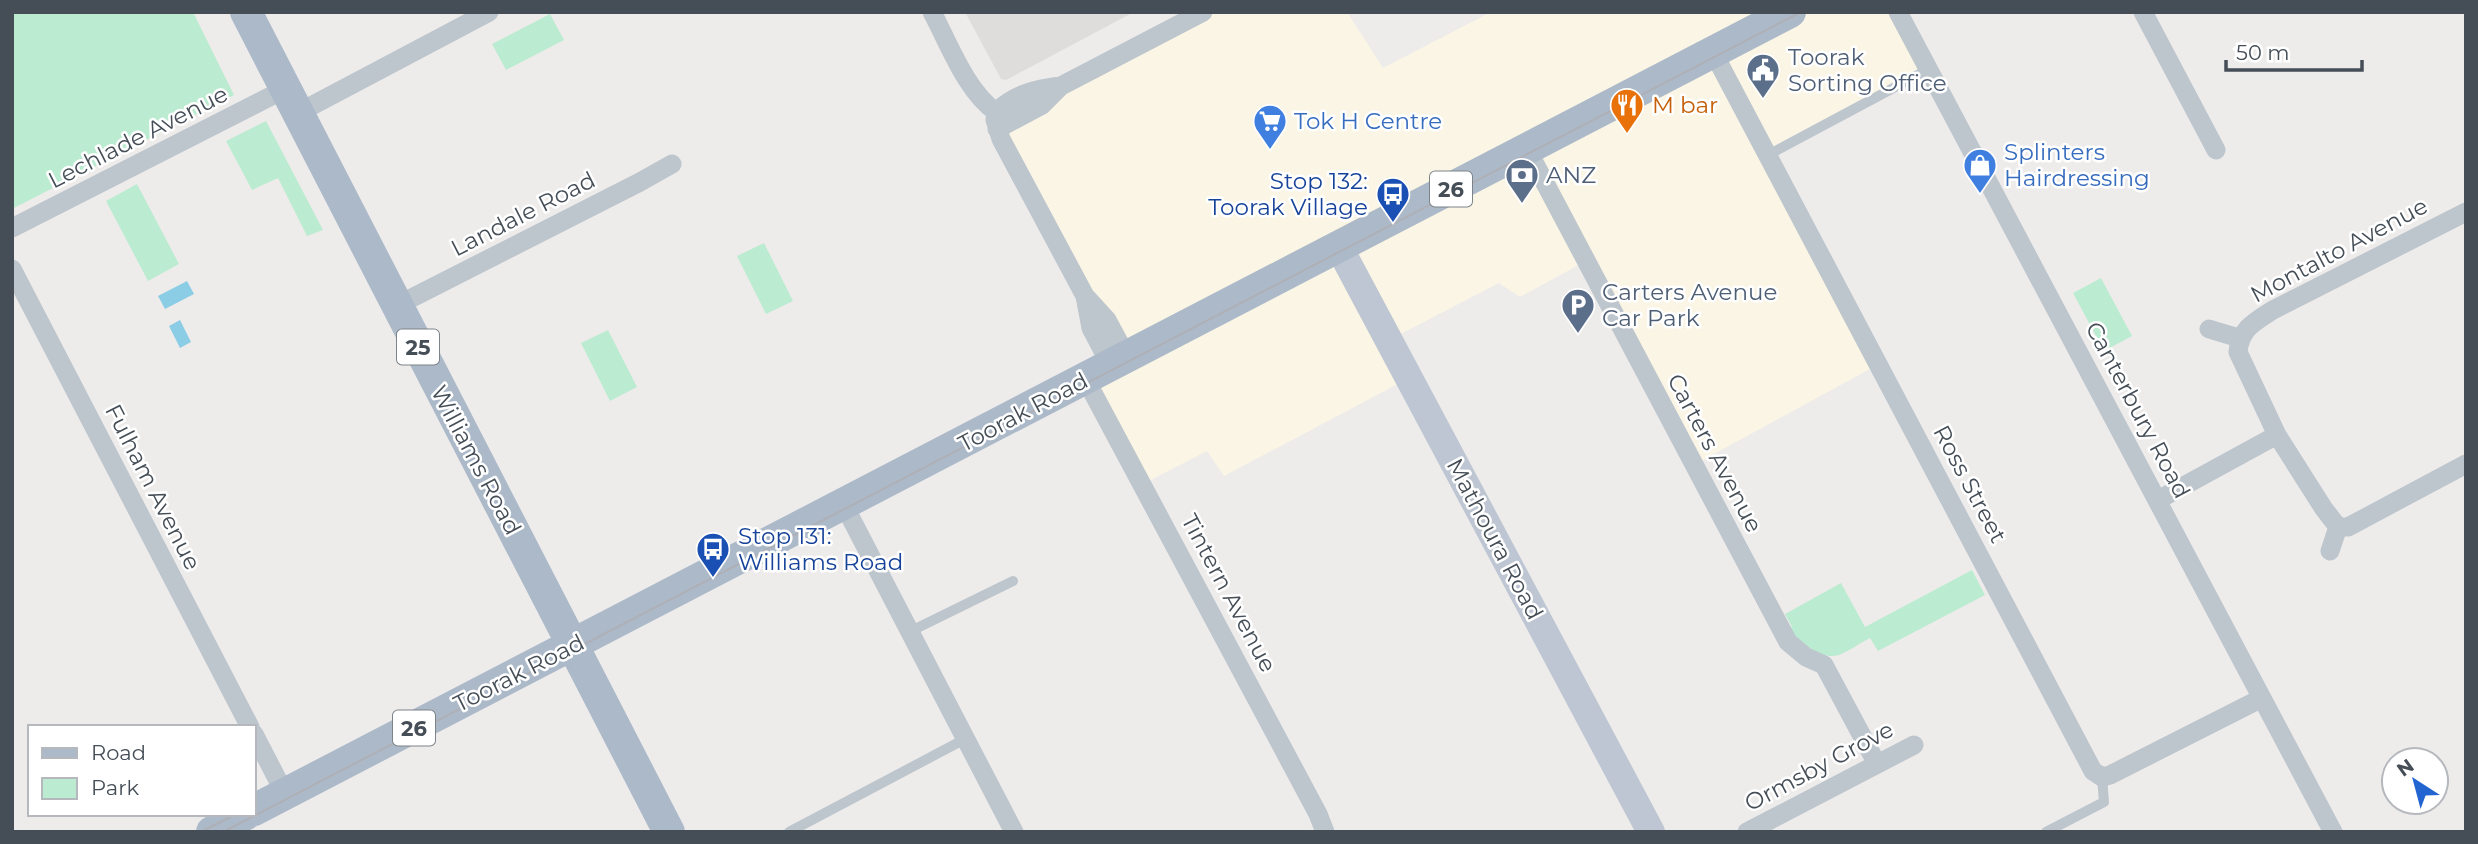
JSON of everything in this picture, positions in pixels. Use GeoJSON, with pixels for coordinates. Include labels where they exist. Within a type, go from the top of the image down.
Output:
{"type":"FeatureCollection","features":[{"type":"Feature","properties":{"kind":"main road","name":"Williams Road"},"geometry":{"type":"LineString","coordinates":[[246,12],[670,832]]}},
{"type":"Feature","properties":{"kind":"main road","name":"Toorak Road"},"geometry":{"type":"LineString","coordinates":[[256,809],[1790,12]]}},
{"type":"Feature","properties":{"kind":"main road"},"geometry":{"type":"LineString","coordinates":[[212,832],[242,816]]}},
{"type":"Feature","properties":{"kind":"street","name":"Lechlade Avenue"},"geometry":{"type":"LineString","coordinates":[[12,228],[489,12]]}},
{"type":"Feature","properties":{"kind":"street","name":"Tintern Avenue"},"geometry":{"type":"LineString","coordinates":[[932,12],[970,83],[996,120],[1085,296],[1091,328],[1108,368],[1325,832]]}},
{"type":"Feature","properties":{"kind":"street"},"geometry":{"type":"LineString","coordinates":[[996,120],[1042,105],[1060,86],[1203,12]]}},
{"type":"Feature","properties":{"kind":"street","name":"Canterbury Road"},"geometry":{"type":"LineString","coordinates":[[1898,12],[2333,832]]}},
{"type":"Feature","properties":{"kind":"street"},"geometry":{"type":"LineString","coordinates":[[2143,12],[2216,149]]}},
{"type":"Feature","properties":{"kind":"street","name":"Ross Street"},"geometry":{"type":"LineString","coordinates":[[1713,52],[2093,771],[2102,777]]}},
{"type":"Feature","properties":{"kind":"street","name":"Carters Avenue"},"geometry":{"type":"LineString","coordinates":[[1527,149],[1788,642],[1806,657],[1824,665],[1877,764]]}},
{"type":"Feature","properties":{"kind":"street","name":"Landale Road"},"geometry":{"type":"LineString","coordinates":[[396,306],[672,164]]}},
{"type":"Feature","properties":{"kind":"street","name":"Montalto Avenue"},"geometry":{"type":"LineString","coordinates":[[2239,338],[2249,325],[2273,310],[2466,212]]}},
{"type":"Feature","properties":{"kind":"street","name":"Mathoura Road"},"geometry":{"type":"LineString","coordinates":[[1339,247],[1651,832]]}},
{"type":"Feature","properties":{"kind":"street","name":"Fulham Avenue"},"geometry":{"type":"LineString","coordinates":[[12,269],[249,725]]}},
{"type":"Feature","properties":{"kind":"street"},"geometry":{"type":"LineString","coordinates":[[2209,328],[2239,338],[2238,352],[2277,435],[2323,509],[2338,527]]}},
{"type":"Feature","properties":{"kind":"street"},"geometry":{"type":"LineString","coordinates":[[2158,500],[2277,435]]}},
{"type":"Feature","properties":{"kind":"street"},"geometry":{"type":"LineString","coordinates":[[2338,527],[2348,527],[2466,464]]}},
{"type":"Feature","properties":{"kind":"street"},"geometry":{"type":"LineString","coordinates":[[844,505],[1014,832]]}},
{"type":"Feature","properties":{"kind":"street"},"geometry":{"type":"LineString","coordinates":[[2330,551],[2338,527]]}},
{"type":"Feature","properties":{"kind":"street"},"geometry":{"type":"LineString","coordinates":[[2102,777],[2262,698]]}},
{"type":"Feature","properties":{"kind":"street"},"geometry":{"type":"LineString","coordinates":[[256,738],[285,794]]}},
{"type":"Feature","properties":{"kind":"street","name":"Ormsby Grove"},"geometry":{"type":"LineString","coordinates":[[1748,832],[1914,745]]}},
{"type":"Feature","properties":{"kind":"lane"},"geometry":{"type":"LineString","coordinates":[[1768,155],[1929,69]]}},
{"type":"Feature","properties":{"kind":"lane"},"geometry":{"type":"LineString","coordinates":[[909,632],[1013,581]]}},
{"type":"Feature","properties":{"kind":"lane"},"geometry":{"type":"LineString","coordinates":[[789,832],[965,739]]}},
{"type":"Feature","properties":{"kind":"lane"},"geometry":{"type":"LineString","coordinates":[[2046,832],[2104,802],[2102,777]]}},
{"type":"Feature","properties":{"kind":"shaded area"},"geometry":{"type":"Polygon","coordinates":[[[965,12],[1134,12],[1006,80],[1001,79],[965,12]]]}},
{"type":"Feature","properties":{"kind":"shaded area"},"geometry":{"type":"Polygon","coordinates":[[[1203,12],[1347,12],[1383,68],[1491,12],[1898,12],[1929,69],[1768,155],[1879,364],[1694,465],[1586,261],[1520,297],[1499,283],[1389,340],[1409,378],[1224,476],[1207,451],[1143,484],[1086,380],[1111,367],[1001,140],[1061,86],[1203,12]]]}},
{"type":"Feature","properties":{"kind":"green space"},"geometry":{"type":"Polygon","coordinates":[[[12,12],[193,12],[234,95],[12,209],[12,12]]]}},
{"type":"Feature","properties":{"kind":"green space"},"geometry":{"type":"Polygon","coordinates":[[[550,14],[564,40],[506,70],[492,44],[550,14]]]}},
{"type":"Feature","properties":{"kind":"green space"},"geometry":{"type":"Polygon","coordinates":[[[266,121],[323,230],[307,236],[278,178],[252,190],[226,141],[266,121]]]}},
{"type":"Feature","properties":{"kind":"green space"},"geometry":{"type":"Polygon","coordinates":[[[137,184],[179,264],[148,281],[106,201],[137,184]]]}},
{"type":"Feature","properties":{"kind":"green space"},"geometry":{"type":"Polygon","coordinates":[[[764,243],[793,301],[766,314],[737,256],[764,243]]]}},
{"type":"Feature","properties":{"kind":"green space"},"geometry":{"type":"Polygon","coordinates":[[[2101,278],[2132,336],[2104,351],[2073,293],[2101,278]]]}},
{"type":"Feature","properties":{"kind":"green space"},"geometry":{"type":"Polygon","coordinates":[[[608,330],[637,387],[610,401],[581,343],[608,330]]]}},
{"type":"Feature","properties":{"kind":"green space"},"geometry":{"type":"Polygon","coordinates":[[[1972,570],[1985,595],[1878,651],[1870,638],[1839,655],[1825,655],[1804,644],[1789,629],[1792,627],[1785,614],[1841,583],[1865,627],[1972,570]]]}},
{"type":"Feature","properties":{"kind":"water"},"geometry":{"type":"Polygon","coordinates":[[[187,281],[194,294],[165,309],[158,296],[187,281]]]}},
{"type":"Feature","properties":{"kind":"water"},"geometry":{"type":"Polygon","coordinates":[[[180,320],[191,342],[180,348],[169,326],[180,320]]]}},
{"type":"Feature","properties":{"kind":"tram line"},"geometry":{"type":"LineString","coordinates":[[256,815],[1801,12]]}},
{"type":"Feature","properties":{"kind":"tram line"},"geometry":{"type":"LineString","coordinates":[[201,832],[232,816]]}},
{"type":"Feature","properties":{"kind":"tram line"},"geometry":{"type":"LineString","coordinates":[[223,832],[254,816]]}},
{"type":"Feature","properties":{"kind":"place","name":"Toorak Sorting Office"},"geometry":{"type":"Point","coordinates":[1763,100]}},
{"type":"Feature","properties":{"kind":"place","name":"M bar"},"geometry":{"type":"Point","coordinates":[1627,135]}},
{"type":"Feature","properties":{"kind":"place","name":"Tok H Centre"},"geometry":{"type":"Point","coordinates":[1270,151]}},
{"type":"Feature","properties":{"kind":"place","name":"Splinters Hairdressing"},"geometry":{"type":"Point","coordinates":[1980,195]}},
{"type":"Feature","properties":{"kind":"place","name":"ANZ"},"geometry":{"type":"Point","coordinates":[1522,205]}},
{"type":"Feature","properties":{"kind":"place","name":"Stop 132: Toorak Village"},"geometry":{"type":"Point","coordinates":[1393,224]}},
{"type":"Feature","properties":{"kind":"place","name":"Carters Avenue Car Park"},"geometry":{"type":"Point","coordinates":[1578,335]}},
{"type":"Feature","properties":{"kind":"place","name":"Stop 131: Williams Road"},"geometry":{"type":"Point","coordinates":[713,579]}}]}
